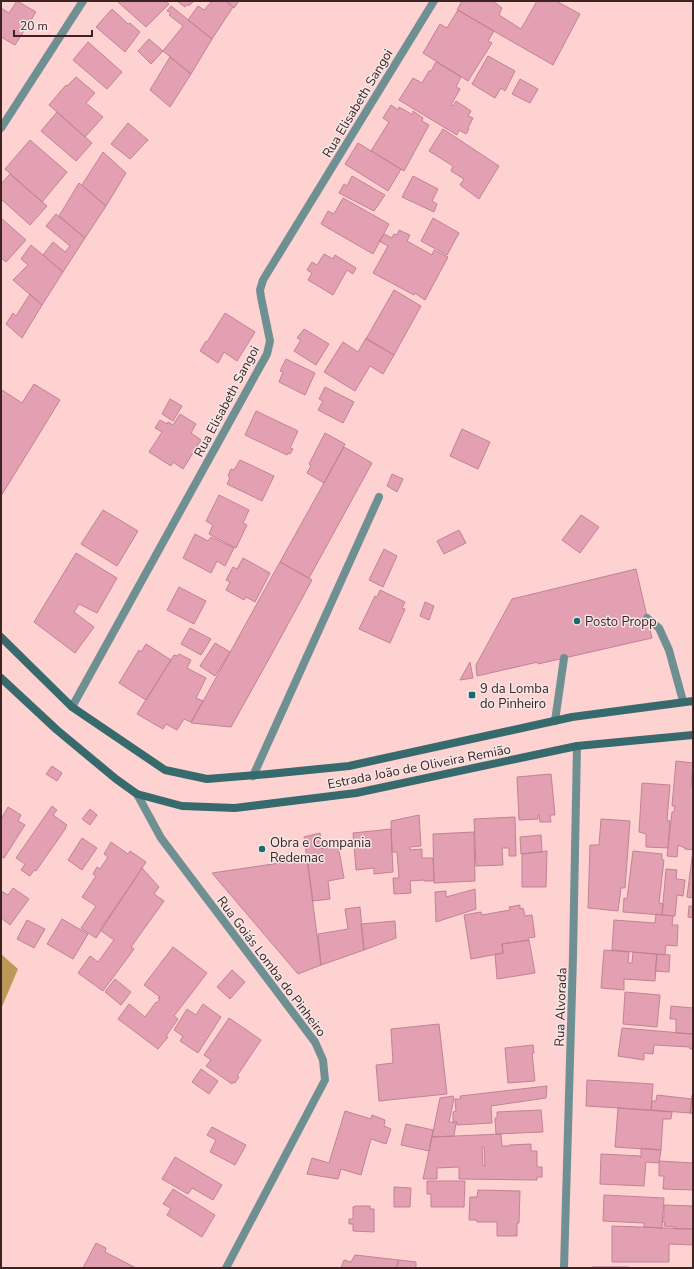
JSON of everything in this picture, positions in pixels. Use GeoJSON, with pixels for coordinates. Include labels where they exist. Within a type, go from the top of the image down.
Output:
{"type":"FeatureCollection","features":[{"type":"Feature","properties":{"kind":"main road","name":"Estrada João de Oliveira Remião"},"geometry":{"type":"LineString","coordinates":[[1,637],[72,707],[164,770],[207,779],[253,776],[349,766],[555,720],[683,701],[693,701]]}},
{"type":"Feature","properties":{"kind":"main road","name":"Estrada João de Oliveira Remião"},"geometry":{"type":"LineString","coordinates":[[1,678],[57,730],[116,779],[137,794],[182,806],[235,808],[356,793],[577,746],[693,735]]}},
{"type":"Feature","properties":{"kind":"street"},"geometry":{"type":"LineString","coordinates":[[1,128],[83,1]]}},
{"type":"Feature","properties":{"kind":"street","name":"Rua Elisabeth Sangoi"},"geometry":{"type":"LineString","coordinates":[[72,707],[267,354],[270,341],[260,290],[263,280],[434,1]]}},
{"type":"Feature","properties":{"kind":"street"},"geometry":{"type":"LineString","coordinates":[[253,776],[379,497]]}},
{"type":"Feature","properties":{"kind":"street"},"geometry":{"type":"LineString","coordinates":[[647,618],[659,628],[669,650],[683,701]]}},
{"type":"Feature","properties":{"kind":"street"},"geometry":{"type":"LineString","coordinates":[[555,720],[564,658]]}},
{"type":"Feature","properties":{"kind":"street","name":"Rua Alvorada"},"geometry":{"type":"LineString","coordinates":[[564,1268],[577,746]]}},
{"type":"Feature","properties":{"kind":"street","name":"Rua Goiás Lomba do Pinheiro"},"geometry":{"type":"LineString","coordinates":[[137,794],[161,838],[314,1042],[323,1060],[325,1080],[226,1268]]}},
{"type":"Feature","properties":{"kind":"shaded area"},"geometry":{"type":"Polygon","coordinates":[[[1,954],[18,969],[1,1009],[1,954]]]}},
{"type":"Feature","properties":{"kind":"building"},"geometry":{"type":"Polygon","coordinates":[[[17,1],[36,12],[15,45],[1,37],[1,8],[9,13],[17,1]]]}},
{"type":"Feature","properties":{"kind":"building"},"geometry":{"type":"Polygon","coordinates":[[[117,1],[165,1],[169,4],[146,27],[117,1]]]}},
{"type":"Feature","properties":{"kind":"building"},"geometry":{"type":"Polygon","coordinates":[[[177,1],[194,1],[189,6],[188,4],[185,7],[177,1]]]}},
{"type":"Feature","properties":{"kind":"building"},"geometry":{"type":"Polygon","coordinates":[[[212,1],[226,1],[233,7],[212,39],[188,20],[198,6],[204,10],[212,1]]]}},
{"type":"Feature","properties":{"kind":"building"},"geometry":{"type":"Polygon","coordinates":[[[226,1],[239,1],[234,8],[226,1]]]}},
{"type":"Feature","properties":{"kind":"building"},"geometry":{"type":"Polygon","coordinates":[[[462,1],[493,1],[502,8],[499,15],[521,29],[537,1],[556,1],[580,14],[553,65],[457,10],[462,1]]]}},
{"type":"Feature","properties":{"kind":"building"},"geometry":{"type":"Polygon","coordinates":[[[171,6],[212,39],[191,74],[163,51],[183,26],[169,15],[171,13],[167,11],[171,6]]]}},
{"type":"Feature","properties":{"kind":"building"},"geometry":{"type":"Polygon","coordinates":[[[112,9],[128,24],[130,23],[140,32],[125,52],[96,27],[112,9]]]}},
{"type":"Feature","properties":{"kind":"building"},"geometry":{"type":"Polygon","coordinates":[[[458,10],[494,31],[488,41],[492,43],[468,81],[423,53],[440,24],[447,28],[458,10]]]}},
{"type":"Feature","properties":{"kind":"building"},"geometry":{"type":"Polygon","coordinates":[[[149,39],[163,51],[151,64],[138,51],[149,39]]]}},
{"type":"Feature","properties":{"kind":"building"},"geometry":{"type":"Polygon","coordinates":[[[88,42],[122,72],[107,89],[73,60],[88,42]]]}},
{"type":"Feature","properties":{"kind":"building"},"geometry":{"type":"Polygon","coordinates":[[[488,56],[515,71],[505,91],[501,88],[495,98],[472,84],[488,56]]]}},
{"type":"Feature","properties":{"kind":"building"},"geometry":{"type":"Polygon","coordinates":[[[170,57],[191,74],[170,107],[150,90],[170,57]]]}},
{"type":"Feature","properties":{"kind":"building"},"geometry":{"type":"Polygon","coordinates":[[[436,62],[461,77],[456,87],[460,89],[451,105],[453,106],[456,101],[471,111],[468,116],[473,118],[466,134],[459,130],[457,135],[399,100],[413,78],[422,83],[436,62]]]}},
{"type":"Feature","properties":{"kind":"building"},"geometry":{"type":"Polygon","coordinates":[[[76,77],[95,93],[86,103],[103,117],[85,137],[49,105],[66,85],[67,86],[76,77]]]}},
{"type":"Feature","properties":{"kind":"building"},"geometry":{"type":"Polygon","coordinates":[[[520,79],[538,89],[530,103],[512,94],[520,79]]]}},
{"type":"Feature","properties":{"kind":"building"},"geometry":{"type":"Polygon","coordinates":[[[391,105],[398,110],[399,107],[413,115],[413,111],[423,118],[422,121],[429,125],[404,171],[371,151],[389,122],[383,118],[391,105]]]}},
{"type":"Feature","properties":{"kind":"building"},"geometry":{"type":"Polygon","coordinates":[[[57,112],[92,143],[76,161],[41,131],[57,112]]]}},
{"type":"Feature","properties":{"kind":"building"},"geometry":{"type":"Polygon","coordinates":[[[128,123],[148,140],[130,159],[111,144],[128,123]]]}},
{"type":"Feature","properties":{"kind":"building"},"geometry":{"type":"Polygon","coordinates":[[[443,129],[499,166],[479,199],[460,185],[464,179],[451,171],[453,166],[429,151],[443,129]]]}},
{"type":"Feature","properties":{"kind":"building"},"geometry":{"type":"Polygon","coordinates":[[[30,140],[67,172],[42,202],[5,169],[30,140]]]}},
{"type":"Feature","properties":{"kind":"building"},"geometry":{"type":"Polygon","coordinates":[[[358,143],[401,169],[388,191],[345,164],[358,143]]]}},
{"type":"Feature","properties":{"kind":"building"},"geometry":{"type":"Polygon","coordinates":[[[103,152],[126,173],[106,206],[82,185],[103,152]]]}},
{"type":"Feature","properties":{"kind":"building"},"geometry":{"type":"Polygon","coordinates":[[[10,174],[47,206],[30,225],[1,199],[1,184],[10,174]]]}},
{"type":"Feature","properties":{"kind":"building"},"geometry":{"type":"Polygon","coordinates":[[[352,176],[385,195],[374,211],[339,193],[344,184],[347,186],[352,176]]]}},
{"type":"Feature","properties":{"kind":"building"},"geometry":{"type":"Polygon","coordinates":[[[413,176],[438,189],[432,201],[437,204],[434,212],[402,197],[413,176]]]}},
{"type":"Feature","properties":{"kind":"building"},"geometry":{"type":"Polygon","coordinates":[[[79,183],[106,206],[85,238],[59,216],[79,183]]]}},
{"type":"Feature","properties":{"kind":"building"},"geometry":{"type":"Polygon","coordinates":[[[343,198],[389,224],[373,254],[321,224],[328,211],[334,214],[343,198]]]}},
{"type":"Feature","properties":{"kind":"building"},"geometry":{"type":"Polygon","coordinates":[[[56,214],[85,238],[63,272],[43,255],[53,242],[65,252],[70,246],[46,226],[56,214]]]}},
{"type":"Feature","properties":{"kind":"building"},"geometry":{"type":"Polygon","coordinates":[[[1,218],[26,240],[6,262],[1,258],[1,218]]]}},
{"type":"Feature","properties":{"kind":"building"},"geometry":{"type":"Polygon","coordinates":[[[433,218],[459,233],[447,255],[421,241],[433,218]]]}},
{"type":"Feature","properties":{"kind":"building"},"geometry":{"type":"Polygon","coordinates":[[[399,230],[410,235],[407,241],[432,255],[434,250],[448,257],[425,300],[415,293],[414,295],[373,273],[388,246],[379,241],[384,234],[392,238],[394,234],[397,235],[399,230]]]}},
{"type":"Feature","properties":{"kind":"building"},"geometry":{"type":"Polygon","coordinates":[[[31,245],[63,272],[42,305],[13,280],[28,265],[21,259],[31,245]]]}},
{"type":"Feature","properties":{"kind":"building"},"geometry":{"type":"Polygon","coordinates":[[[324,254],[333,259],[335,255],[356,268],[353,274],[347,270],[333,295],[308,280],[312,273],[307,270],[312,262],[317,265],[324,254]]]}},
{"type":"Feature","properties":{"kind":"building"},"geometry":{"type":"Polygon","coordinates":[[[394,290],[421,306],[394,355],[366,339],[394,290]]]}},
{"type":"Feature","properties":{"kind":"building"},"geometry":{"type":"Polygon","coordinates":[[[30,294],[42,305],[22,338],[6,324],[13,313],[16,316],[30,294]]]}},
{"type":"Feature","properties":{"kind":"building"},"geometry":{"type":"Polygon","coordinates":[[[225,313],[255,332],[237,361],[224,352],[218,363],[200,351],[225,313]]]}},
{"type":"Feature","properties":{"kind":"building"},"geometry":{"type":"Polygon","coordinates":[[[304,329],[329,344],[316,365],[294,351],[301,340],[297,338],[304,329]]]}},
{"type":"Feature","properties":{"kind":"building"},"geometry":{"type":"Polygon","coordinates":[[[366,338],[394,355],[383,374],[370,366],[355,391],[324,372],[343,342],[358,352],[366,338]]]}},
{"type":"Feature","properties":{"kind":"building"},"geometry":{"type":"Polygon","coordinates":[[[286,359],[315,373],[305,395],[279,382],[283,372],[280,371],[286,359]]]}},
{"type":"Feature","properties":{"kind":"building"},"geometry":{"type":"Polygon","coordinates":[[[34,384],[60,400],[1,496],[1,391],[2,390],[22,403],[34,384]]]}},
{"type":"Feature","properties":{"kind":"building"},"geometry":{"type":"Polygon","coordinates":[[[325,387],[354,402],[343,423],[318,410],[323,401],[319,399],[325,387]]]}},
{"type":"Feature","properties":{"kind":"building"},"geometry":{"type":"Polygon","coordinates":[[[170,399],[182,406],[173,421],[162,414],[170,399]]]}},
{"type":"Feature","properties":{"kind":"building"},"geometry":{"type":"Polygon","coordinates":[[[256,411],[298,431],[290,448],[293,449],[290,454],[288,453],[287,455],[245,435],[256,411]]]}},
{"type":"Feature","properties":{"kind":"building"},"geometry":{"type":"Polygon","coordinates":[[[180,414],[196,424],[191,433],[201,440],[183,469],[173,462],[171,466],[149,452],[162,432],[155,428],[160,420],[167,424],[168,422],[173,425],[180,414]]]}},
{"type":"Feature","properties":{"kind":"building"},"geometry":{"type":"Polygon","coordinates":[[[462,429],[490,442],[478,469],[450,456],[462,429]]]}},
{"type":"Feature","properties":{"kind":"building"},"geometry":{"type":"Polygon","coordinates":[[[325,433],[345,444],[324,483],[307,473],[311,466],[309,464],[325,433]]]}},
{"type":"Feature","properties":{"kind":"building"},"geometry":{"type":"Polygon","coordinates":[[[344,447],[372,463],[309,578],[280,562],[344,447]]]}},
{"type":"Feature","properties":{"kind":"building"},"geometry":{"type":"Polygon","coordinates":[[[240,460],[274,476],[262,501],[227,484],[230,478],[228,476],[231,469],[234,470],[240,460]]]}},
{"type":"Feature","properties":{"kind":"building"},"geometry":{"type":"Polygon","coordinates":[[[392,474],[403,479],[397,492],[387,486],[392,474]]]}},
{"type":"Feature","properties":{"kind":"building"},"geometry":{"type":"Polygon","coordinates":[[[219,495],[249,510],[243,523],[247,525],[236,548],[209,534],[213,525],[206,521],[219,495]]]}},
{"type":"Feature","properties":{"kind":"building"},"geometry":{"type":"Polygon","coordinates":[[[103,510],[138,531],[117,566],[81,544],[103,510]]]}},
{"type":"Feature","properties":{"kind":"building"},"geometry":{"type":"Polygon","coordinates":[[[581,515],[599,527],[580,553],[562,540],[581,515]]]}},
{"type":"Feature","properties":{"kind":"building"},"geometry":{"type":"Polygon","coordinates":[[[459,530],[466,543],[444,554],[437,541],[459,530]]]}},
{"type":"Feature","properties":{"kind":"building"},"geometry":{"type":"Polygon","coordinates":[[[195,534],[208,541],[211,537],[234,548],[225,566],[217,561],[211,573],[183,558],[195,534]]]}},
{"type":"Feature","properties":{"kind":"building"},"geometry":{"type":"Polygon","coordinates":[[[384,549],[397,556],[383,587],[369,580],[384,549]]]}},
{"type":"Feature","properties":{"kind":"building"},"geometry":{"type":"Polygon","coordinates":[[[76,553],[117,578],[97,613],[79,604],[74,612],[94,627],[75,653],[34,622],[76,553]]]}},
{"type":"Feature","properties":{"kind":"building"},"geometry":{"type":"Polygon","coordinates":[[[243,558],[270,573],[255,602],[246,597],[244,600],[226,590],[230,582],[226,580],[233,567],[237,569],[243,558]]]}},
{"type":"Feature","properties":{"kind":"building"},"geometry":{"type":"Polygon","coordinates":[[[280,562],[312,580],[270,657],[231,727],[191,723],[280,562]]]}},
{"type":"Feature","properties":{"kind":"building"},"geometry":{"type":"Polygon","coordinates":[[[636,569],[652,638],[538,664],[538,662],[477,676],[476,665],[512,599],[636,569]]]}},
{"type":"Feature","properties":{"kind":"building"},"geometry":{"type":"Polygon","coordinates":[[[179,587],[206,601],[194,624],[167,610],[179,587]]]}},
{"type":"Feature","properties":{"kind":"building"},"geometry":{"type":"Polygon","coordinates":[[[380,590],[405,602],[402,608],[405,609],[390,643],[359,629],[375,596],[377,597],[380,590]]]}},
{"type":"Feature","properties":{"kind":"building"},"geometry":{"type":"Polygon","coordinates":[[[425,602],[434,606],[429,620],[420,616],[425,602]]]}},
{"type":"Feature","properties":{"kind":"building"},"geometry":{"type":"Polygon","coordinates":[[[190,628],[211,639],[201,655],[181,644],[190,628]]]}},
{"type":"Feature","properties":{"kind":"building"},"geometry":{"type":"Polygon","coordinates":[[[215,643],[230,652],[215,676],[200,666],[215,643]]]}},
{"type":"Feature","properties":{"kind":"building"},"geometry":{"type":"Polygon","coordinates":[[[146,644],[171,660],[146,700],[119,683],[139,650],[141,652],[146,644]]]}},
{"type":"Feature","properties":{"kind":"building"},"geometry":{"type":"Polygon","coordinates":[[[179,654],[191,660],[187,668],[206,678],[196,698],[203,701],[191,722],[184,719],[177,730],[166,724],[163,729],[137,714],[174,655],[177,656],[179,654]]]}},
{"type":"Feature","properties":{"kind":"building"},"geometry":{"type":"Polygon","coordinates":[[[470,662],[473,678],[460,680],[470,662]]]}},
{"type":"Feature","properties":{"kind":"building"},"geometry":{"type":"Polygon","coordinates":[[[676,761],[693,763],[691,786],[693,787],[693,850],[685,849],[678,845],[677,857],[667,856],[672,812],[674,812],[675,806],[672,806],[676,761]]]}},
{"type":"Feature","properties":{"kind":"building"},"geometry":{"type":"Polygon","coordinates":[[[52,766],[62,773],[57,781],[46,774],[52,766]]]}},
{"type":"Feature","properties":{"kind":"building"},"geometry":{"type":"Polygon","coordinates":[[[551,774],[555,815],[550,815],[551,822],[540,822],[539,815],[538,819],[519,820],[517,777],[551,774]]]}},
{"type":"Feature","properties":{"kind":"building"},"geometry":{"type":"Polygon","coordinates":[[[642,783],[670,785],[667,820],[670,821],[668,848],[646,847],[646,834],[639,832],[642,783]]]}},
{"type":"Feature","properties":{"kind":"building"},"geometry":{"type":"Polygon","coordinates":[[[52,806],[57,810],[53,815],[67,825],[36,871],[34,870],[30,876],[21,870],[25,864],[16,858],[52,806]]]}},
{"type":"Feature","properties":{"kind":"building"},"geometry":{"type":"Polygon","coordinates":[[[8,807],[21,815],[18,821],[25,825],[4,858],[1,857],[1,819],[8,807]]]}},
{"type":"Feature","properties":{"kind":"building"},"geometry":{"type":"Polygon","coordinates":[[[90,809],[97,815],[90,825],[82,819],[90,809]]]}},
{"type":"Feature","properties":{"kind":"building"},"geometry":{"type":"Polygon","coordinates":[[[419,815],[421,846],[410,847],[410,850],[422,849],[422,858],[433,858],[434,881],[410,881],[411,893],[394,894],[393,878],[399,878],[397,852],[392,852],[391,821],[419,815]]]}},
{"type":"Feature","properties":{"kind":"building"},"geometry":{"type":"Polygon","coordinates":[[[515,817],[516,856],[509,856],[509,848],[502,848],[503,865],[476,866],[474,819],[515,817]]]}},
{"type":"Feature","properties":{"kind":"building"},"geometry":{"type":"Polygon","coordinates":[[[601,819],[630,821],[625,888],[621,888],[618,911],[588,908],[590,845],[599,845],[601,819]]]}},
{"type":"Feature","properties":{"kind":"building"},"geometry":{"type":"Polygon","coordinates":[[[391,829],[393,872],[374,874],[374,868],[356,870],[353,833],[391,829]]]}},
{"type":"Feature","properties":{"kind":"building"},"geometry":{"type":"Polygon","coordinates":[[[474,832],[475,881],[434,883],[433,834],[474,832]]]}},
{"type":"Feature","properties":{"kind":"building"},"geometry":{"type":"Polygon","coordinates":[[[320,833],[322,849],[338,845],[344,878],[328,881],[330,899],[313,901],[304,837],[320,833]]]}},
{"type":"Feature","properties":{"kind":"building"},"geometry":{"type":"Polygon","coordinates":[[[541,835],[542,852],[521,854],[520,837],[541,835]]]}},
{"type":"Feature","properties":{"kind":"building"},"geometry":{"type":"Polygon","coordinates":[[[82,838],[97,848],[82,870],[68,860],[82,838]]]}},
{"type":"Feature","properties":{"kind":"building"},"geometry":{"type":"Polygon","coordinates":[[[111,842],[128,854],[130,851],[146,862],[96,938],[81,928],[96,906],[82,897],[96,876],[93,874],[97,867],[100,869],[108,857],[104,854],[111,842]]]}},
{"type":"Feature","properties":{"kind":"building"},"geometry":{"type":"Polygon","coordinates":[[[693,850],[693,898],[687,897],[693,850]]]}},
{"type":"Feature","properties":{"kind":"building"},"geometry":{"type":"Polygon","coordinates":[[[547,851],[546,887],[522,887],[522,854],[547,851]]]}},
{"type":"Feature","properties":{"kind":"building"},"geometry":{"type":"Polygon","coordinates":[[[633,851],[662,854],[662,860],[664,860],[659,903],[663,904],[662,915],[623,912],[624,898],[627,899],[633,851]]]}},
{"type":"Feature","properties":{"kind":"building"},"geometry":{"type":"Polygon","coordinates":[[[307,859],[321,965],[298,974],[212,873],[307,859]]]}},
{"type":"Feature","properties":{"kind":"building"},"geometry":{"type":"Polygon","coordinates":[[[142,868],[159,887],[154,894],[164,901],[131,947],[134,949],[103,991],[78,973],[90,956],[98,962],[114,940],[100,930],[142,868]]]}},
{"type":"Feature","properties":{"kind":"building"},"geometry":{"type":"Polygon","coordinates":[[[666,869],[677,870],[676,879],[685,880],[683,896],[677,895],[675,916],[662,915],[666,869]]]}},
{"type":"Feature","properties":{"kind":"building"},"geometry":{"type":"Polygon","coordinates":[[[13,888],[29,899],[10,925],[1,918],[1,891],[8,895],[13,888]]]}},
{"type":"Feature","properties":{"kind":"building"},"geometry":{"type":"Polygon","coordinates":[[[475,889],[476,909],[436,922],[435,892],[446,891],[446,897],[475,889]]]}},
{"type":"Feature","properties":{"kind":"building"},"geometry":{"type":"Polygon","coordinates":[[[520,905],[520,909],[523,908],[525,916],[532,915],[535,937],[528,938],[529,940],[502,944],[503,953],[471,959],[464,915],[481,912],[482,915],[510,910],[509,907],[520,905]]]}},
{"type":"Feature","properties":{"kind":"building"},"geometry":{"type":"Polygon","coordinates":[[[689,906],[693,906],[693,918],[688,917],[689,906]]]}},
{"type":"Feature","properties":{"kind":"building"},"geometry":{"type":"Polygon","coordinates":[[[360,907],[364,950],[321,965],[318,934],[348,929],[345,909],[360,907]]]}},
{"type":"Feature","properties":{"kind":"building"},"geometry":{"type":"Polygon","coordinates":[[[656,914],[673,916],[672,925],[678,925],[677,946],[666,945],[665,955],[612,950],[614,920],[655,923],[656,914]]]}},
{"type":"Feature","properties":{"kind":"building"},"geometry":{"type":"Polygon","coordinates":[[[62,919],[88,934],[73,959],[47,944],[62,919]]]}},
{"type":"Feature","properties":{"kind":"building"},"geometry":{"type":"Polygon","coordinates":[[[27,920],[45,929],[34,948],[17,939],[27,920]]]}},
{"type":"Feature","properties":{"kind":"building"},"geometry":{"type":"Polygon","coordinates":[[[395,921],[396,938],[364,950],[361,924],[395,921]]]}},
{"type":"Feature","properties":{"kind":"building"},"geometry":{"type":"Polygon","coordinates":[[[529,940],[535,973],[497,979],[495,954],[503,953],[502,944],[529,940]]]}},
{"type":"Feature","properties":{"kind":"building"},"geometry":{"type":"Polygon","coordinates":[[[173,947],[207,973],[174,1016],[178,1019],[166,1036],[168,1037],[158,1049],[118,1019],[129,1004],[145,1017],[156,1002],[157,1003],[160,999],[158,998],[160,997],[144,985],[173,947]]]}},
{"type":"Feature","properties":{"kind":"building"},"geometry":{"type":"Polygon","coordinates":[[[604,950],[629,952],[628,963],[632,963],[633,952],[657,954],[655,981],[624,979],[624,990],[601,988],[604,950]]]}},
{"type":"Feature","properties":{"kind":"building"},"geometry":{"type":"Polygon","coordinates":[[[657,954],[670,955],[669,972],[655,971],[657,954]]]}},
{"type":"Feature","properties":{"kind":"building"},"geometry":{"type":"Polygon","coordinates":[[[232,970],[245,982],[230,999],[217,987],[232,970]]]}},
{"type":"Feature","properties":{"kind":"building"},"geometry":{"type":"Polygon","coordinates":[[[115,979],[131,992],[121,1005],[105,992],[115,979]]]}},
{"type":"Feature","properties":{"kind":"building"},"geometry":{"type":"Polygon","coordinates":[[[625,992],[660,995],[657,1027],[623,1024],[625,992]]]}},
{"type":"Feature","properties":{"kind":"building"},"geometry":{"type":"Polygon","coordinates":[[[203,1004],[221,1017],[198,1053],[180,1041],[183,1036],[174,1030],[187,1009],[196,1015],[203,1004]]]}},
{"type":"Feature","properties":{"kind":"building"},"geometry":{"type":"Polygon","coordinates":[[[671,1006],[693,1008],[693,1034],[676,1033],[676,1019],[670,1019],[671,1006]]]}},
{"type":"Feature","properties":{"kind":"building"},"geometry":{"type":"Polygon","coordinates":[[[229,1018],[261,1040],[237,1076],[239,1077],[235,1083],[233,1082],[232,1084],[206,1066],[211,1060],[204,1055],[229,1018]]]}},
{"type":"Feature","properties":{"kind":"building"},"geometry":{"type":"Polygon","coordinates":[[[439,1024],[447,1094],[379,1101],[376,1065],[393,1063],[391,1029],[439,1024]]]}},
{"type":"Feature","properties":{"kind":"building"},"geometry":{"type":"Polygon","coordinates":[[[622,1028],[693,1034],[693,1049],[690,1049],[690,1047],[654,1045],[653,1054],[644,1053],[644,1060],[618,1056],[622,1028]]]}},
{"type":"Feature","properties":{"kind":"building"},"geometry":{"type":"Polygon","coordinates":[[[533,1045],[534,1053],[532,1053],[535,1081],[508,1083],[505,1048],[533,1045]]]}},
{"type":"Feature","properties":{"kind":"building"},"geometry":{"type":"Polygon","coordinates":[[[201,1069],[218,1081],[209,1094],[192,1082],[201,1069]]]}},
{"type":"Feature","properties":{"kind":"building"},"geometry":{"type":"Polygon","coordinates":[[[587,1080],[653,1084],[651,1110],[586,1106],[587,1080]]]}},
{"type":"Feature","properties":{"kind":"building"},"geometry":{"type":"Polygon","coordinates":[[[547,1086],[546,1098],[491,1106],[492,1123],[457,1125],[456,1121],[453,1122],[453,1112],[456,1111],[455,1099],[461,1099],[460,1096],[547,1086]]]}},
{"type":"Feature","properties":{"kind":"building"},"geometry":{"type":"Polygon","coordinates":[[[657,1095],[692,1099],[690,1113],[651,1110],[652,1101],[656,1101],[657,1095]]]}},
{"type":"Feature","properties":{"kind":"building"},"geometry":{"type":"Polygon","coordinates":[[[693,1095],[693,1114],[690,1113],[693,1095]]]}},
{"type":"Feature","properties":{"kind":"building"},"geometry":{"type":"Polygon","coordinates":[[[453,1096],[454,1098],[449,1122],[456,1123],[454,1136],[432,1137],[440,1098],[453,1096]]]}},
{"type":"Feature","properties":{"kind":"building"},"geometry":{"type":"Polygon","coordinates":[[[618,1108],[672,1112],[671,1119],[663,1119],[661,1150],[615,1147],[618,1108]]]}},
{"type":"Feature","properties":{"kind":"building"},"geometry":{"type":"Polygon","coordinates":[[[541,1110],[543,1132],[496,1134],[495,1118],[497,1118],[497,1112],[541,1110]]]}},
{"type":"Feature","properties":{"kind":"building"},"geometry":{"type":"Polygon","coordinates":[[[345,1111],[371,1119],[372,1115],[385,1120],[384,1126],[391,1129],[386,1144],[371,1139],[361,1175],[341,1169],[338,1179],[307,1174],[312,1158],[329,1163],[345,1111]]]}},
{"type":"Feature","properties":{"kind":"building"},"geometry":{"type":"Polygon","coordinates":[[[406,1124],[433,1130],[429,1151],[401,1145],[406,1124]]]}},
{"type":"Feature","properties":{"kind":"building"},"geometry":{"type":"Polygon","coordinates":[[[212,1127],[246,1145],[235,1165],[210,1152],[216,1140],[207,1135],[212,1127]]]}},
{"type":"Feature","properties":{"kind":"building"},"geometry":{"type":"Polygon","coordinates":[[[501,1134],[502,1146],[531,1144],[531,1151],[537,1151],[537,1167],[542,1167],[542,1177],[537,1177],[537,1180],[459,1179],[459,1167],[437,1168],[437,1179],[423,1179],[432,1137],[501,1134]],[[482,1147],[483,1166],[485,1166],[484,1147],[482,1147]]]}},
{"type":"Feature","properties":{"kind":"building"},"geometry":{"type":"Polygon","coordinates":[[[641,1148],[661,1150],[659,1163],[646,1162],[644,1186],[600,1184],[601,1154],[640,1156],[641,1158],[641,1148]]]}},
{"type":"Feature","properties":{"kind":"building"},"geometry":{"type":"Polygon","coordinates":[[[175,1157],[222,1185],[213,1200],[192,1188],[188,1194],[162,1179],[175,1157]]]}},
{"type":"Feature","properties":{"kind":"building"},"geometry":{"type":"Polygon","coordinates":[[[659,1161],[693,1163],[693,1190],[663,1189],[664,1176],[659,1176],[659,1161]]]}},
{"type":"Feature","properties":{"kind":"building"},"geometry":{"type":"Polygon","coordinates":[[[427,1181],[465,1181],[464,1207],[431,1207],[431,1194],[427,1194],[427,1181]]]}},
{"type":"Feature","properties":{"kind":"building"},"geometry":{"type":"Polygon","coordinates":[[[394,1187],[411,1188],[410,1207],[394,1207],[394,1187]]]}},
{"type":"Feature","properties":{"kind":"building"},"geometry":{"type":"Polygon","coordinates":[[[173,1189],[215,1215],[202,1237],[167,1215],[171,1208],[163,1204],[173,1189]]]}},
{"type":"Feature","properties":{"kind":"building"},"geometry":{"type":"Polygon","coordinates":[[[478,1190],[520,1191],[517,1236],[497,1236],[497,1222],[477,1222],[477,1220],[469,1220],[470,1197],[477,1197],[478,1190]]]}},
{"type":"Feature","properties":{"kind":"building"},"geometry":{"type":"Polygon","coordinates":[[[604,1195],[664,1198],[662,1228],[644,1227],[644,1223],[603,1221],[604,1195]]]}},
{"type":"Feature","properties":{"kind":"building"},"geometry":{"type":"Polygon","coordinates":[[[664,1205],[693,1206],[693,1229],[675,1229],[675,1227],[664,1226],[665,1222],[662,1222],[664,1217],[664,1205]]]}},
{"type":"Feature","properties":{"kind":"building"},"geometry":{"type":"Polygon","coordinates":[[[370,1206],[370,1209],[374,1209],[374,1232],[353,1231],[353,1224],[349,1224],[349,1219],[353,1219],[353,1207],[370,1206]]]}},
{"type":"Feature","properties":{"kind":"building"},"geometry":{"type":"Polygon","coordinates":[[[612,1226],[693,1229],[693,1245],[669,1244],[669,1262],[612,1262],[612,1226]]]}},
{"type":"Feature","properties":{"kind":"building"},"geometry":{"type":"Polygon","coordinates":[[[96,1243],[106,1248],[105,1252],[136,1268],[83,1268],[96,1243]]]}},
{"type":"Feature","properties":{"kind":"building"},"geometry":{"type":"Polygon","coordinates":[[[355,1255],[399,1260],[396,1268],[341,1268],[344,1260],[351,1262],[355,1255]]]}},
{"type":"Feature","properties":{"kind":"building"},"geometry":{"type":"Polygon","coordinates":[[[399,1260],[416,1262],[416,1268],[396,1268],[399,1260]]]}},
{"type":"Feature","properties":{"kind":"building"},"geometry":{"type":"Polygon","coordinates":[[[629,1267],[629,1268],[592,1268],[629,1267]]]}},
{"type":"Feature","properties":{"kind":"place","name":"Posto Propp"},"geometry":{"type":"Point","coordinates":[577,621]}},
{"type":"Feature","properties":{"kind":"place","name":"9 da Lomba do Pinheiro"},"geometry":{"type":"Point","coordinates":[472,695]}},
{"type":"Feature","properties":{"kind":"place","name":"Obra e Compania Redemac"},"geometry":{"type":"Point","coordinates":[262,849]}}]}
